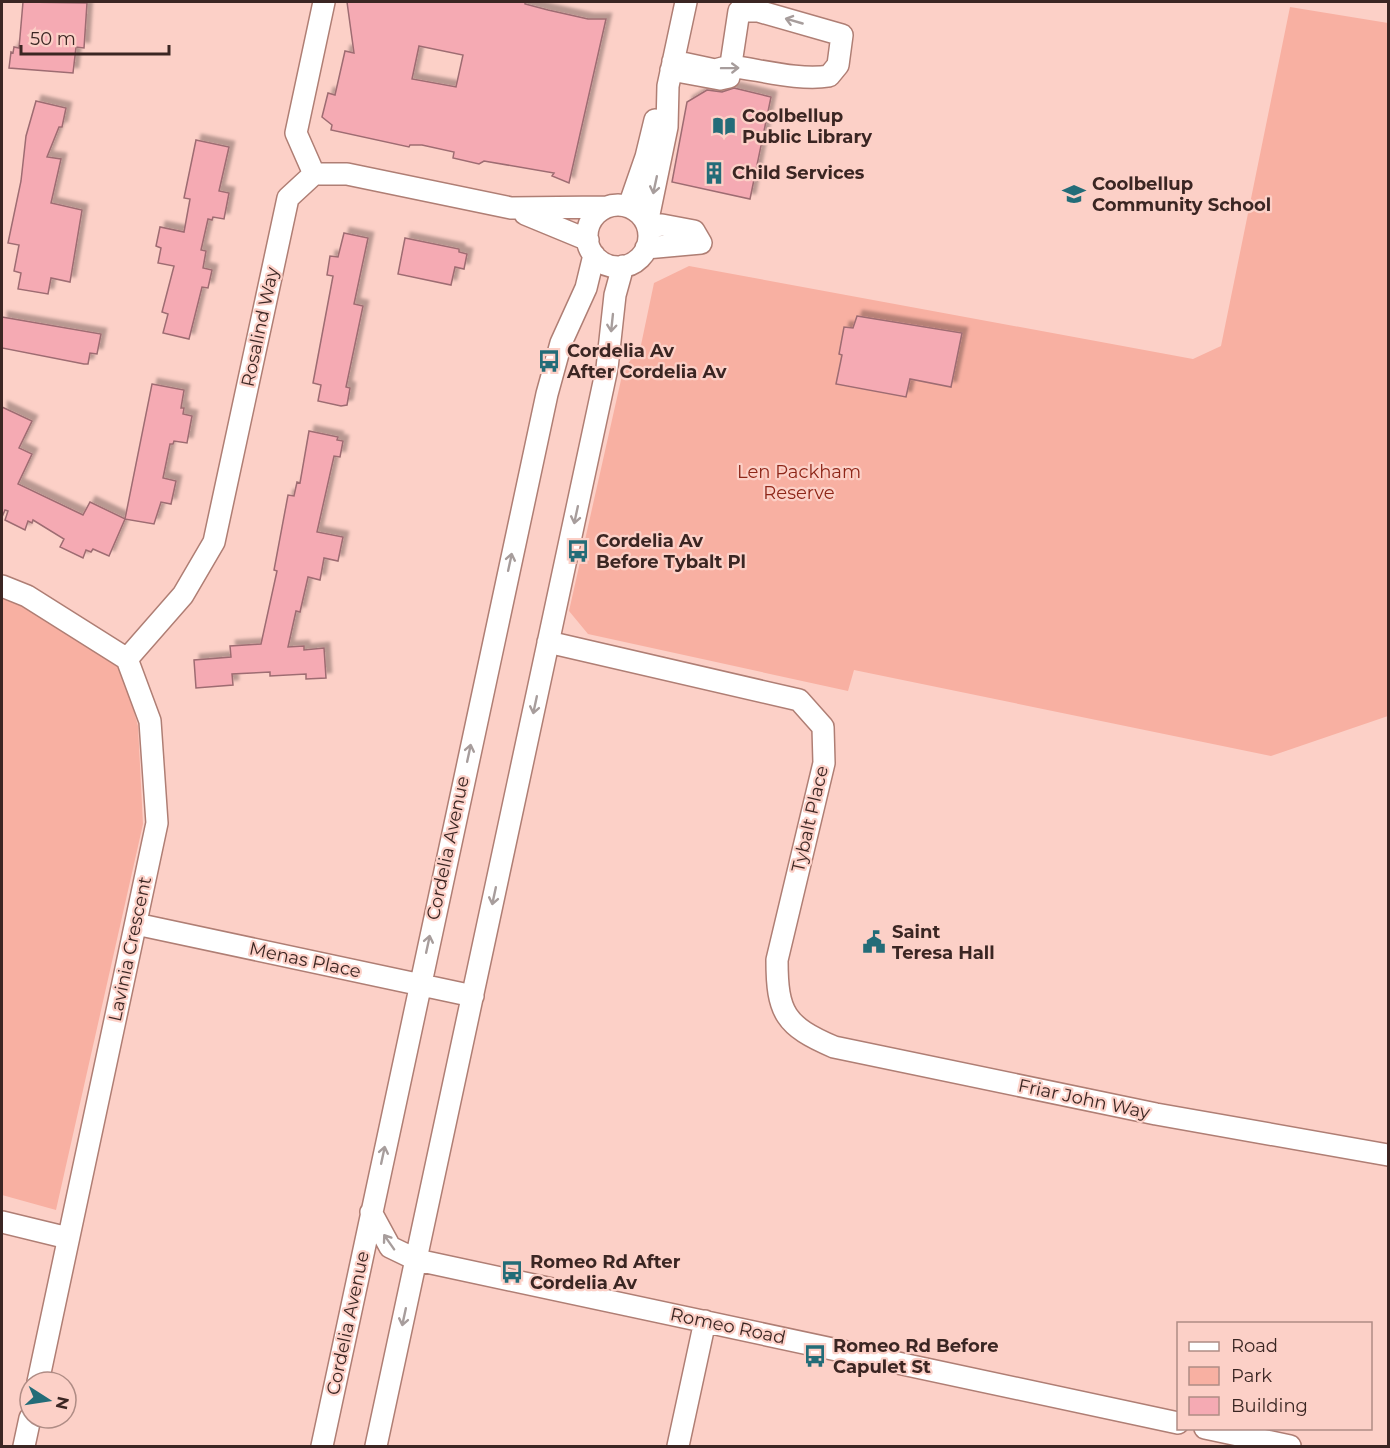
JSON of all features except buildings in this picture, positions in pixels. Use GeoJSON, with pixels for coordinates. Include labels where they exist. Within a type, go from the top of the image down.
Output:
{"type":"FeatureCollection","features":[{"type":"Feature","properties":{"kind":"street"},"geometry":{"type":"LineString","coordinates":[[324,2],[296,133],[314,174],[347,174],[511,208],[629,207],[638,211],[647,226]]}},
{"type":"Feature","properties":{"kind":"street"},"geometry":{"type":"LineString","coordinates":[[629,207],[646,157],[654,120],[671,72],[686,2]]}},
{"type":"Feature","properties":{"kind":"street"},"geometry":{"type":"LineString","coordinates":[[671,72],[715,70],[730,66],[813,79],[829,76],[838,65],[842,35],[758,10],[739,11],[730,66]]}},
{"type":"Feature","properties":{"kind":"street"},"geometry":{"type":"LineString","coordinates":[[511,208],[591,247],[607,264],[623,266],[639,258],[646,248],[647,226],[668,127],[671,72]]}},
{"type":"Feature","properties":{"kind":"street","name":"Rosalind Way"},"geometry":{"type":"LineString","coordinates":[[127,659],[183,595],[214,542],[288,198],[314,174]]}},
{"type":"Feature","properties":{"kind":"street"},"geometry":{"type":"LineString","coordinates":[[591,247],[591,221],[606,207]]}},
{"type":"Feature","properties":{"kind":"street"},"geometry":{"type":"LineString","coordinates":[[646,248],[701,243],[694,231],[686,228],[647,226]]}},
{"type":"Feature","properties":{"kind":"street","name":"Cordelia Avenue"},"geometry":{"type":"LineString","coordinates":[[322,1446],[547,394],[561,343],[586,288],[591,247]]}},
{"type":"Feature","properties":{"kind":"street"},"geometry":{"type":"LineString","coordinates":[[376,1446],[608,368],[615,295],[623,266]]}},
{"type":"Feature","properties":{"kind":"street"},"geometry":{"type":"LineString","coordinates":[[2,586],[27,596],[127,659]]}},
{"type":"Feature","properties":{"kind":"street","name":"Tybalt Place"},"geometry":{"type":"LineString","coordinates":[[548,642],[799,700],[823,727],[824,763],[777,960],[777,991],[788,1020]]}},
{"type":"Feature","properties":{"kind":"street","name":"Lavinia Crescent"},"geometry":{"type":"LineString","coordinates":[[40,1370],[157,823],[150,720],[127,659]]}},
{"type":"Feature","properties":{"kind":"street","name":"Menas Place"},"geometry":{"type":"LineString","coordinates":[[136,924],[473,996]]}},
{"type":"Feature","properties":{"kind":"street","name":"Friar John Way"},"geometry":{"type":"LineString","coordinates":[[788,1020],[810,1037],[834,1047],[1156,1114],[1389,1155]]}},
{"type":"Feature","properties":{"kind":"street","name":"Romeo Road"},"geometry":{"type":"LineString","coordinates":[[371,1212],[390,1247],[417,1260],[1177,1423]]}},
{"type":"Feature","properties":{"kind":"street"},"geometry":{"type":"LineString","coordinates":[[2,1222],[68,1238]]}},
{"type":"Feature","properties":{"kind":"street"},"geometry":{"type":"LineString","coordinates":[[678,1446],[705,1321]]}},
{"type":"Feature","properties":{"kind":"street"},"geometry":{"type":"LineString","coordinates":[[24,1446],[27,1430]]}},
{"type":"Feature","properties":{"kind":"street"},"geometry":{"type":"LineString","coordinates":[[1215,1430],[1290,1446]]}},
{"type":"Feature","properties":{"kind":"green space","name":"Len Packham Reserve"},"geometry":{"type":"Polygon","coordinates":[[[1290,7],[1388,23],[1388,716],[1271,756],[854,670],[848,691],[588,634],[569,611],[623,371],[641,345],[654,283],[689,266],[1193,359],[1221,346],[1290,7]]]}},
{"type":"Feature","properties":{"kind":"green space"},"geometry":{"type":"Polygon","coordinates":[[[2,597],[25,608],[122,668],[138,726],[143,824],[56,1210],[2,1195],[2,597]]]}},
{"type":"Feature","properties":{"kind":"place","name":"Coolbellup Public Library"},"geometry":{"type":"Point","coordinates":[724,126]}},
{"type":"Feature","properties":{"kind":"place","name":"Child Services"},"geometry":{"type":"Point","coordinates":[714,173]}},
{"type":"Feature","properties":{"kind":"place","name":"Coolbellup Community School"},"geometry":{"type":"Point","coordinates":[1074,194]}},
{"type":"Feature","properties":{"kind":"place","name":"Cordelia Av After Cordelia Av"},"geometry":{"type":"Point","coordinates":[549,361]}},
{"type":"Feature","properties":{"kind":"place","name":"Cordelia Av Before Tybalt Pl"},"geometry":{"type":"Point","coordinates":[578,551]}},
{"type":"Feature","properties":{"kind":"place","name":"Saint Teresa Hall"},"geometry":{"type":"Point","coordinates":[874,942]}},
{"type":"Feature","properties":{"kind":"place","name":"Romeo Rd After Cordelia Av"},"geometry":{"type":"Point","coordinates":[512,1272]}},
{"type":"Feature","properties":{"kind":"place","name":"Romeo Rd Before Capulet St"},"geometry":{"type":"Point","coordinates":[815,1356]}}]}
